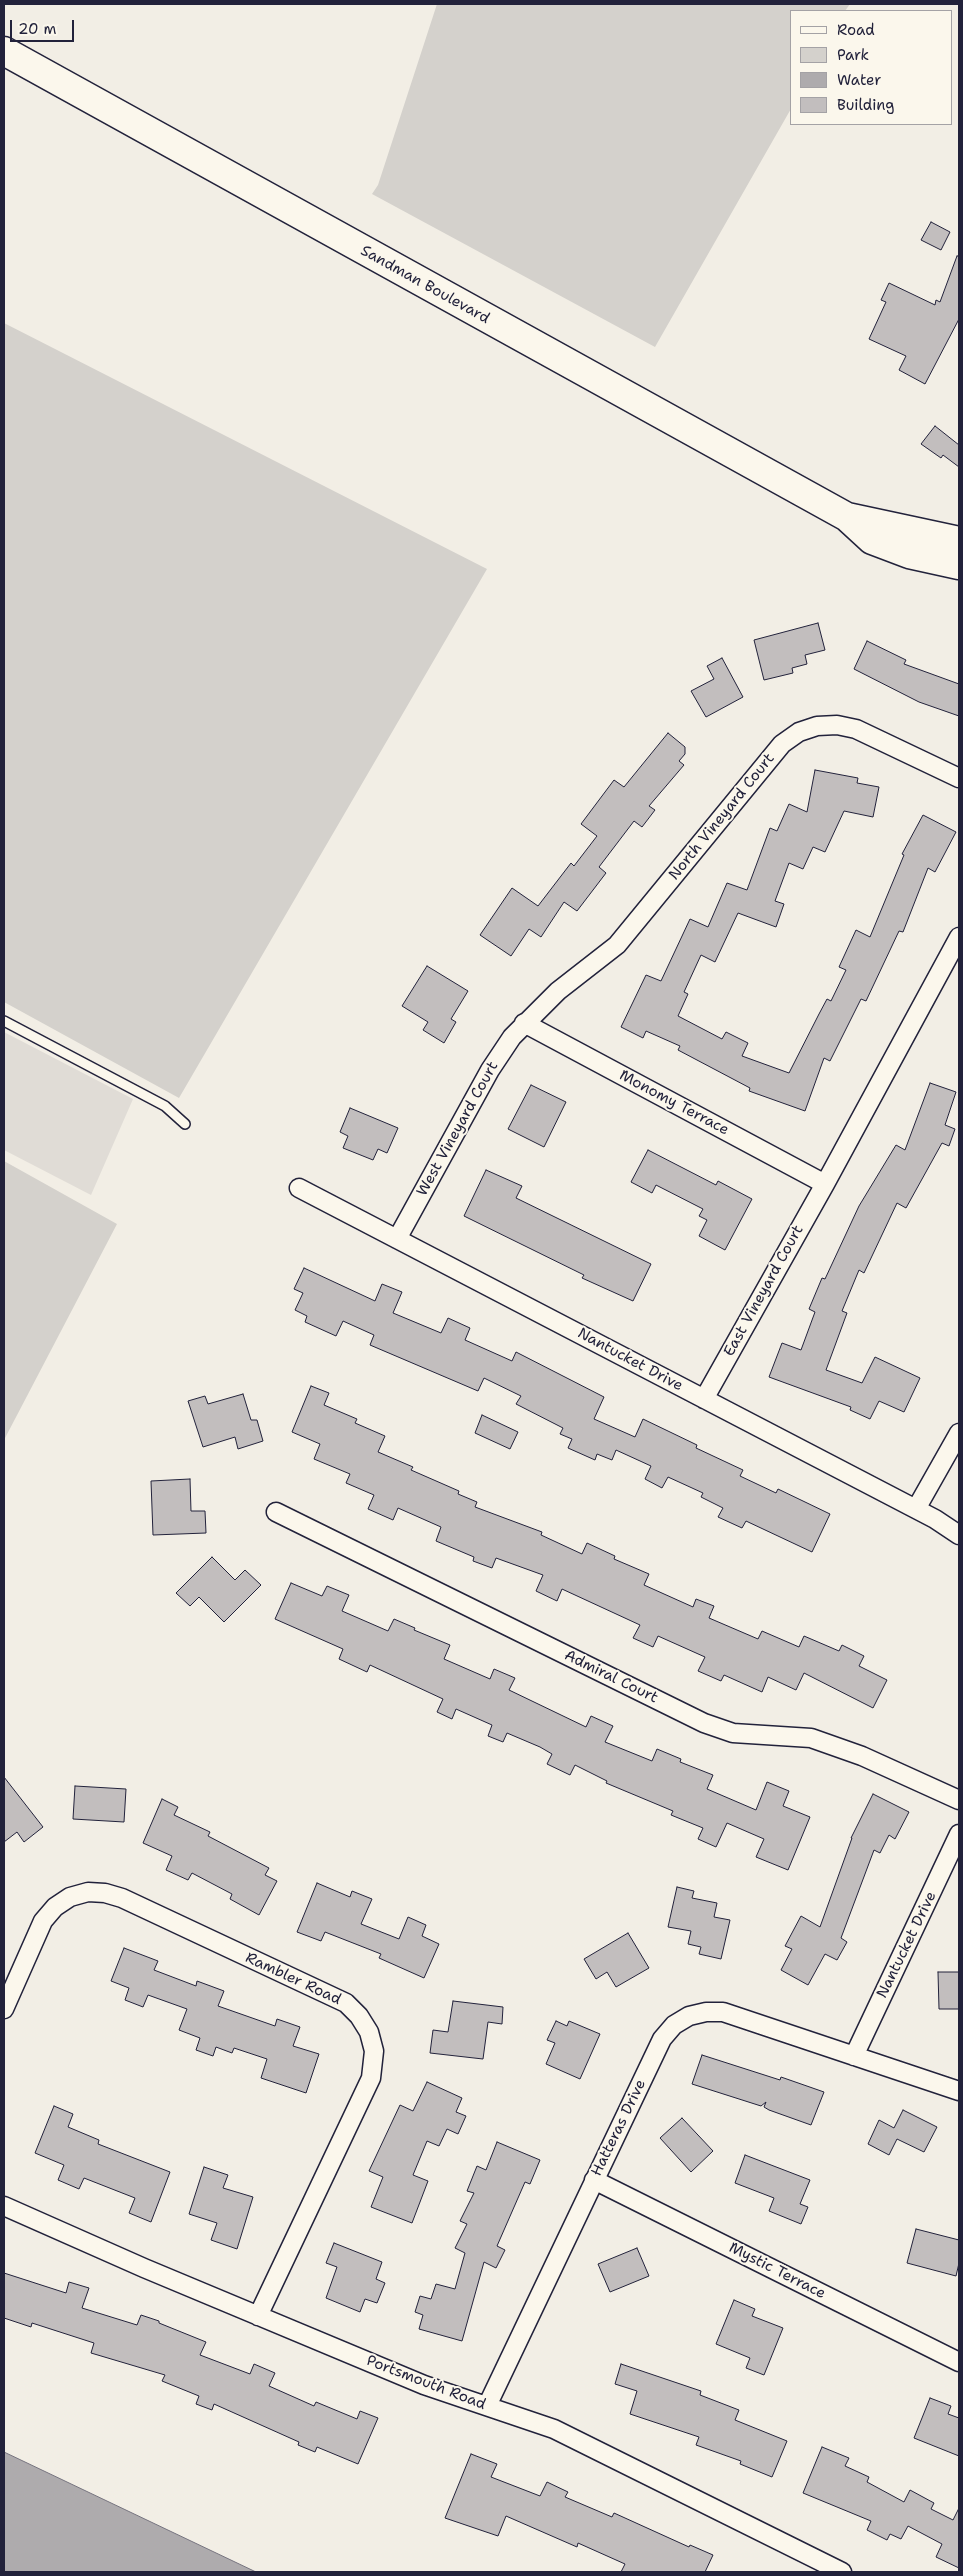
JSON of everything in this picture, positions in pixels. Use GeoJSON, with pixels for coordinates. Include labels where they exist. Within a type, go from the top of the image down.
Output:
{"type":"FeatureCollection","features":[{"type":"Feature","properties":{"kind":"highway","name":"Sandman Boulevard"},"geometry":{"type":"LineString","coordinates":[[4,51],[847,517],[872,540],[909,554],[959,566]]}},
{"type":"Feature","properties":{"kind":"highway","name":"Sandman Boulevard"},"geometry":{"type":"LineString","coordinates":[[847,517],[880,522],[914,532],[959,541]]}},
{"type":"Feature","properties":{"kind":"street","name":"North Vineyard Court"},"geometry":{"type":"LineString","coordinates":[[524,1023],[558,990],[618,945],[782,744],[799,732],[817,726],[837,725],[856,729],[959,778]]}},
{"type":"Feature","properties":{"kind":"street"},"geometry":{"type":"LineString","coordinates":[[825,1184],[959,937]]}},
{"type":"Feature","properties":{"kind":"street","name":"Monomy Terrace"},"geometry":{"type":"LineString","coordinates":[[524,1023],[825,1184]]}},
{"type":"Feature","properties":{"kind":"street","name":"West Vineyard Court"},"geometry":{"type":"LineString","coordinates":[[397,1239],[490,1070],[524,1023]]}},
{"type":"Feature","properties":{"kind":"street","name":"East Vineyard Court"},"geometry":{"type":"LineString","coordinates":[[704,1399],[825,1184]]}},
{"type":"Feature","properties":{"kind":"street","name":"Nantucket Drive"},"geometry":{"type":"LineString","coordinates":[[299,1188],[916,1509],[959,1535]]}},
{"type":"Feature","properties":{"kind":"street"},"geometry":{"type":"LineString","coordinates":[[916,1509],[959,1433]]}},
{"type":"Feature","properties":{"kind":"street","name":"Admiral Court"},"geometry":{"type":"LineString","coordinates":[[276,1512],[704,1723],[733,1733],[811,1738],[862,1756],[959,1800]]}},
{"type":"Feature","properties":{"kind":"street","name":"Nantucket Drive"},"geometry":{"type":"LineString","coordinates":[[854,2056],[959,1834]]}},
{"type":"Feature","properties":{"kind":"street","name":"Rambler Road"},"geometry":{"type":"LineString","coordinates":[[4,2009],[43,1921],[55,1907],[70,1897],[88,1892],[105,1893],[122,1898],[346,2003],[359,2016],[370,2032],[374,2051],[370,2078],[258,2316]]}},
{"type":"Feature","properties":{"kind":"street","name":"Hatteras Drive"},"geometry":{"type":"LineString","coordinates":[[486,2406],[662,2039],[674,2025],[689,2016],[706,2012],[723,2012],[959,2091]]}},
{"type":"Feature","properties":{"kind":"street","name":"Mystic Terrace"},"geometry":{"type":"LineString","coordinates":[[594,2180],[959,2362]]}},
{"type":"Feature","properties":{"kind":"street","name":"Portsmouth Road"},"geometry":{"type":"LineString","coordinates":[[4,2206],[258,2316],[424,2385],[554,2429],[842,2572]]}},
{"type":"Feature","properties":{"kind":"lane"},"geometry":{"type":"LineString","coordinates":[[4,1021],[165,1106],[185,1124]]}},
{"type":"Feature","properties":{"kind":"shaded area"},"geometry":{"type":"Polygon","coordinates":[[[4,1032],[133,1099],[91,1195],[4,1150],[4,1032]]]}},
{"type":"Feature","properties":{"kind":"green space"},"geometry":{"type":"Polygon","coordinates":[[[437,4],[850,4],[846,10],[790,10],[790,111],[655,347],[372,194],[378,185],[437,4]]]}},
{"type":"Feature","properties":{"kind":"green space"},"geometry":{"type":"Polygon","coordinates":[[[4,323],[487,569],[179,1098],[4,1002],[4,323]]]}},
{"type":"Feature","properties":{"kind":"green space"},"geometry":{"type":"Polygon","coordinates":[[[4,1161],[117,1224],[4,1440],[4,1161]]]}},
{"type":"Feature","properties":{"kind":"water"},"geometry":{"type":"Polygon","coordinates":[[[4,2452],[256,2572],[4,2572],[4,2452]]]}},
{"type":"Feature","properties":{"kind":"building"},"geometry":{"type":"Polygon","coordinates":[[[931,222],[950,232],[941,250],[921,240],[931,222]]]}},
{"type":"Feature","properties":{"kind":"building"},"geometry":{"type":"Polygon","coordinates":[[[957,256],[959,256],[959,319],[925,384],[899,370],[906,356],[869,339],[886,302],[881,300],[889,283],[935,305],[936,300],[940,302],[957,256]]]}},
{"type":"Feature","properties":{"kind":"building"},"geometry":{"type":"Polygon","coordinates":[[[935,426],[959,445],[959,467],[943,455],[941,458],[921,444],[935,426]]]}},
{"type":"Feature","properties":{"kind":"building"},"geometry":{"type":"Polygon","coordinates":[[[818,623],[825,650],[805,655],[807,664],[792,668],[793,673],[764,680],[754,640],[818,623]]]}},
{"type":"Feature","properties":{"kind":"building"},"geometry":{"type":"Polygon","coordinates":[[[867,641],[906,660],[904,664],[959,684],[959,716],[919,702],[854,669],[867,641]]]}},
{"type":"Feature","properties":{"kind":"building"},"geometry":{"type":"Polygon","coordinates":[[[722,658],[743,697],[706,717],[691,691],[714,679],[707,666],[722,658]]]}},
{"type":"Feature","properties":{"kind":"building"},"geometry":{"type":"Polygon","coordinates":[[[668,733],[685,747],[685,754],[679,761],[684,765],[649,806],[655,810],[642,827],[634,821],[599,867],[606,873],[577,911],[564,902],[541,937],[529,929],[511,956],[480,935],[512,888],[538,906],[571,863],[574,866],[597,836],[581,824],[614,780],[624,787],[668,733]]]}},
{"type":"Feature","properties":{"kind":"building"},"geometry":{"type":"Polygon","coordinates":[[[815,770],[858,778],[857,783],[879,787],[873,817],[844,811],[825,852],[813,847],[803,869],[789,863],[775,901],[784,904],[776,927],[738,913],[715,962],[701,955],[684,992],[688,994],[678,1016],[722,1039],[726,1032],[748,1043],[742,1056],[789,1073],[827,999],[831,1001],[846,970],[839,967],[856,930],[870,937],[904,855],[902,854],[923,815],[956,832],[935,872],[928,868],[903,932],[899,931],[866,1001],[861,999],[830,1061],[824,1058],[805,1111],[749,1091],[750,1088],[678,1050],[680,1046],[646,1031],[643,1038],[621,1027],[646,975],[661,981],[690,919],[708,927],[727,883],[747,890],[770,828],[777,831],[789,804],[807,812],[815,770]]]}},
{"type":"Feature","properties":{"kind":"building"},"geometry":{"type":"Polygon","coordinates":[[[427,966],[468,991],[451,1019],[456,1022],[444,1043],[423,1030],[428,1022],[402,1006],[427,966]]]}},
{"type":"Feature","properties":{"kind":"building"},"geometry":{"type":"Polygon","coordinates":[[[930,1083],[956,1092],[945,1125],[955,1129],[949,1146],[942,1143],[906,1208],[897,1203],[864,1273],[859,1270],[842,1311],[847,1313],[826,1370],[862,1383],[875,1357],[920,1378],[904,1412],[879,1401],[870,1419],[850,1410],[851,1407],[769,1377],[782,1343],[801,1350],[815,1312],[809,1309],[822,1278],[825,1279],[859,1206],[896,1145],[905,1150],[930,1083]]]}},
{"type":"Feature","properties":{"kind":"building"},"geometry":{"type":"Polygon","coordinates":[[[531,1085],[566,1102],[544,1147],[508,1129],[531,1085]]]}},
{"type":"Feature","properties":{"kind":"building"},"geometry":{"type":"Polygon","coordinates":[[[350,1108],[398,1128],[387,1153],[378,1149],[373,1160],[343,1148],[348,1136],[340,1132],[350,1108]]]}},
{"type":"Feature","properties":{"kind":"building"},"geometry":{"type":"Polygon","coordinates":[[[648,1150],[716,1185],[718,1181],[752,1199],[725,1250],[699,1236],[707,1220],[699,1216],[703,1209],[656,1185],[652,1193],[631,1182],[648,1150]]]}},
{"type":"Feature","properties":{"kind":"building"},"geometry":{"type":"Polygon","coordinates":[[[486,1170],[522,1186],[516,1198],[651,1264],[633,1301],[582,1278],[584,1275],[464,1216],[486,1170]]]}},
{"type":"Feature","properties":{"kind":"building"},"geometry":{"type":"Polygon","coordinates":[[[304,1268],[375,1301],[382,1284],[402,1292],[393,1313],[441,1333],[448,1318],[470,1328],[465,1340],[512,1361],[516,1352],[604,1397],[594,1419],[635,1437],[643,1419],[697,1445],[696,1448],[743,1470],[740,1476],[776,1493],[778,1489],[830,1514],[812,1552],[746,1521],[742,1528],[718,1517],[723,1508],[701,1497],[703,1493],[668,1477],[662,1488],[645,1479],[651,1466],[616,1450],[612,1460],[597,1454],[595,1460],[568,1448],[572,1439],[560,1434],[563,1428],[516,1404],[521,1396],[484,1378],[478,1391],[370,1345],[374,1335],[343,1321],[336,1336],[305,1322],[307,1316],[295,1310],[303,1293],[294,1289],[304,1268]]]}},
{"type":"Feature","properties":{"kind":"building"},"geometry":{"type":"Polygon","coordinates":[[[311,1386],[329,1393],[324,1405],[357,1419],[355,1423],[385,1436],[378,1452],[413,1467],[411,1470],[459,1491],[458,1494],[477,1502],[475,1507],[542,1532],[541,1535],[582,1554],[587,1543],[615,1556],[614,1559],[649,1574],[644,1585],[693,1607],[696,1599],[714,1606],[709,1618],[758,1639],[762,1631],[799,1647],[804,1636],[839,1651],[842,1645],[864,1656],[859,1666],[887,1680],[873,1708],[804,1673],[796,1690],[768,1677],[762,1692],[724,1675],[721,1681],[698,1671],[705,1657],[658,1636],[653,1647],[633,1638],[640,1625],[562,1589],[557,1601],[536,1591],[543,1575],[496,1558],[492,1568],[473,1561],[474,1557],[436,1541],[441,1527],[398,1508],[393,1520],[368,1509],[374,1495],[346,1483],[350,1474],[314,1459],[320,1444],[292,1432],[311,1386]]]}},
{"type":"Feature","properties":{"kind":"building"},"geometry":{"type":"Polygon","coordinates":[[[243,1394],[251,1420],[257,1420],[263,1441],[238,1449],[235,1437],[203,1447],[188,1401],[205,1396],[208,1404],[243,1394]]]}},
{"type":"Feature","properties":{"kind":"building"},"geometry":{"type":"Polygon","coordinates":[[[482,1415],[518,1432],[510,1449],[475,1433],[482,1415]]]}},
{"type":"Feature","properties":{"kind":"building"},"geometry":{"type":"Polygon","coordinates":[[[190,1479],[191,1511],[205,1511],[206,1533],[153,1535],[151,1481],[190,1479]]]}},
{"type":"Feature","properties":{"kind":"building"},"geometry":{"type":"Polygon","coordinates":[[[212,1557],[235,1580],[245,1570],[261,1585],[224,1622],[199,1597],[190,1606],[176,1593],[212,1557]]]}},
{"type":"Feature","properties":{"kind":"building"},"geometry":{"type":"Polygon","coordinates":[[[291,1583],[322,1596],[327,1586],[349,1595],[342,1611],[388,1631],[394,1619],[415,1628],[414,1630],[450,1645],[444,1659],[490,1679],[494,1669],[515,1678],[509,1690],[586,1727],[591,1716],[613,1726],[605,1742],[652,1761],[657,1749],[681,1759],[680,1762],[713,1775],[707,1789],[756,1810],[767,1782],[789,1791],[783,1806],[810,1817],[788,1870],[756,1857],[764,1839],[727,1823],[716,1847],[698,1839],[703,1828],[671,1815],[673,1811],[606,1783],[607,1781],[575,1765],[570,1775],[547,1764],[552,1754],[540,1747],[507,1733],[503,1742],[488,1736],[492,1725],[456,1709],[452,1719],[437,1712],[443,1699],[370,1665],[367,1672],[339,1659],[343,1649],[275,1619],[291,1583]]]}},
{"type":"Feature","properties":{"kind":"building"},"geometry":{"type":"Polygon","coordinates":[[[4,1777],[43,1827],[24,1842],[17,1832],[4,1842],[4,1777]]]}},
{"type":"Feature","properties":{"kind":"building"},"geometry":{"type":"Polygon","coordinates":[[[75,1786],[126,1789],[124,1822],[73,1819],[75,1786]]]}},
{"type":"Feature","properties":{"kind":"building"},"geometry":{"type":"Polygon","coordinates":[[[873,1794],[909,1812],[895,1839],[889,1835],[880,1853],[874,1850],[841,1938],[847,1942],[837,1960],[825,1954],[808,1985],[781,1970],[792,1949],[785,1946],[801,1916],[820,1927],[851,1838],[873,1794]]]}},
{"type":"Feature","properties":{"kind":"building"},"geometry":{"type":"Polygon","coordinates":[[[162,1799],[178,1807],[174,1815],[210,1832],[208,1836],[269,1868],[265,1875],[277,1881],[259,1915],[230,1899],[232,1894],[192,1873],[188,1880],[166,1870],[172,1856],[143,1843],[162,1799]]]}},
{"type":"Feature","properties":{"kind":"building"},"geometry":{"type":"Polygon","coordinates":[[[317,1883],[350,1897],[352,1891],[372,1899],[361,1924],[399,1939],[408,1917],[426,1925],[422,1936],[439,1944],[424,1978],[379,1958],[381,1954],[325,1932],[321,1941],[297,1932],[317,1883]]]}},
{"type":"Feature","properties":{"kind":"building"},"geometry":{"type":"Polygon","coordinates":[[[677,1887],[694,1891],[692,1898],[717,1903],[714,1917],[730,1920],[721,1959],[699,1954],[701,1947],[688,1944],[691,1931],[668,1927],[677,1887]]]}},
{"type":"Feature","properties":{"kind":"building"},"geometry":{"type":"Polygon","coordinates":[[[628,1933],[649,1968],[616,1987],[607,1972],[596,1979],[584,1959],[628,1933]]]}},
{"type":"Feature","properties":{"kind":"building"},"geometry":{"type":"Polygon","coordinates":[[[124,1948],[158,1961],[154,1970],[196,1986],[197,1981],[224,1991],[218,2006],[275,2026],[277,2019],[300,2027],[293,2046],[319,2054],[306,2093],[261,2078],[267,2059],[234,2048],[232,2053],[216,2047],[213,2056],[196,2050],[200,2038],[179,2030],[187,2009],[148,1995],[143,2007],[125,2000],[129,1988],[111,1981],[124,1948]]]}},
{"type":"Feature","properties":{"kind":"building"},"geometry":{"type":"Polygon","coordinates":[[[938,1972],[959,1972],[959,2009],[939,2009],[938,1972]]]}},
{"type":"Feature","properties":{"kind":"building"},"geometry":{"type":"Polygon","coordinates":[[[453,2001],[503,2007],[502,2024],[488,2022],[483,2059],[430,2053],[433,2030],[448,2032],[453,2001]]]}},
{"type":"Feature","properties":{"kind":"building"},"geometry":{"type":"Polygon","coordinates":[[[556,2021],[567,2026],[569,2021],[600,2034],[580,2079],[546,2064],[555,2043],[547,2040],[556,2021]]]}},
{"type":"Feature","properties":{"kind":"building"},"geometry":{"type":"Polygon","coordinates":[[[702,2055],[780,2080],[781,2077],[824,2092],[811,2125],[769,2110],[764,2107],[766,2102],[761,2106],[692,2084],[702,2055]]]}},
{"type":"Feature","properties":{"kind":"building"},"geometry":{"type":"Polygon","coordinates":[[[427,2082],[462,2098],[456,2112],[466,2116],[458,2134],[447,2129],[439,2146],[427,2141],[413,2175],[428,2181],[412,2223],[371,2207],[383,2177],[369,2171],[400,2105],[413,2111],[427,2082]]]}},
{"type":"Feature","properties":{"kind":"building"},"geometry":{"type":"Polygon","coordinates":[[[54,2106],[73,2114],[68,2127],[99,2140],[98,2144],[170,2172],[151,2222],[129,2213],[135,2198],[84,2178],[79,2189],[58,2180],[64,2165],[35,2153],[54,2106]]]}},
{"type":"Feature","properties":{"kind":"building"},"geometry":{"type":"Polygon","coordinates":[[[903,2110],[937,2127],[924,2152],[897,2139],[889,2155],[868,2144],[879,2120],[894,2128],[903,2110]]]}},
{"type":"Feature","properties":{"kind":"building"},"geometry":{"type":"Polygon","coordinates":[[[682,2118],[713,2151],[691,2172],[660,2138],[682,2118]]]}},
{"type":"Feature","properties":{"kind":"building"},"geometry":{"type":"Polygon","coordinates":[[[497,2142],[540,2160],[530,2184],[525,2182],[497,2246],[505,2250],[496,2268],[484,2262],[462,2341],[419,2329],[423,2315],[415,2312],[420,2296],[431,2299],[436,2284],[455,2289],[465,2253],[455,2248],[467,2224],[460,2221],[474,2193],[467,2191],[477,2166],[486,2170],[497,2142]]]}},
{"type":"Feature","properties":{"kind":"building"},"geometry":{"type":"Polygon","coordinates":[[[745,2155],[810,2180],[800,2204],[808,2207],[801,2224],[769,2211],[774,2198],[735,2183],[745,2155]]]}},
{"type":"Feature","properties":{"kind":"building"},"geometry":{"type":"Polygon","coordinates":[[[204,2167],[228,2175],[223,2188],[253,2197],[237,2249],[211,2240],[217,2223],[189,2214],[204,2167]]]}},
{"type":"Feature","properties":{"kind":"building"},"geometry":{"type":"Polygon","coordinates":[[[916,2229],[959,2240],[959,2263],[956,2276],[907,2263],[916,2229]]]}},
{"type":"Feature","properties":{"kind":"building"},"geometry":{"type":"Polygon","coordinates":[[[334,2243],[382,2262],[376,2279],[385,2283],[377,2303],[365,2299],[360,2312],[326,2298],[337,2267],[326,2263],[334,2243]]]}},
{"type":"Feature","properties":{"kind":"building"},"geometry":{"type":"Polygon","coordinates":[[[637,2248],[649,2276],[610,2292],[598,2264],[637,2248]]]}},
{"type":"Feature","properties":{"kind":"building"},"geometry":{"type":"Polygon","coordinates":[[[4,2273],[66,2293],[69,2282],[89,2288],[82,2308],[137,2325],[141,2315],[159,2321],[159,2323],[206,2342],[200,2355],[250,2374],[254,2364],[275,2373],[269,2386],[314,2406],[316,2402],[357,2419],[360,2411],[378,2418],[358,2464],[317,2447],[315,2452],[298,2445],[299,2442],[214,2404],[212,2410],[196,2404],[199,2396],[162,2381],[165,2375],[91,2353],[94,2343],[32,2323],[31,2327],[4,2318],[4,2273]]]}},
{"type":"Feature","properties":{"kind":"building"},"geometry":{"type":"Polygon","coordinates":[[[734,2300],[755,2309],[752,2316],[783,2328],[764,2375],[746,2368],[750,2358],[716,2344],[734,2300]]]}},
{"type":"Feature","properties":{"kind":"building"},"geometry":{"type":"Polygon","coordinates":[[[621,2364],[701,2391],[700,2395],[739,2410],[735,2420],[787,2441],[772,2477],[740,2464],[741,2461],[696,2445],[699,2437],[630,2414],[637,2391],[615,2384],[621,2364]]]}},
{"type":"Feature","properties":{"kind":"building"},"geometry":{"type":"Polygon","coordinates":[[[930,2398],[951,2406],[948,2414],[959,2418],[959,2456],[914,2438],[930,2398]]]}},
{"type":"Feature","properties":{"kind":"building"},"geometry":{"type":"Polygon","coordinates":[[[822,2447],[849,2458],[845,2466],[869,2477],[867,2482],[904,2502],[910,2490],[934,2503],[931,2509],[953,2520],[959,2508],[959,2568],[936,2557],[942,2544],[908,2526],[901,2539],[890,2534],[887,2540],[867,2530],[871,2521],[803,2493],[822,2447]]]}},
{"type":"Feature","properties":{"kind":"building"},"geometry":{"type":"Polygon","coordinates":[[[471,2454],[497,2464],[491,2477],[540,2496],[547,2482],[568,2492],[565,2497],[612,2517],[614,2513],[689,2547],[690,2545],[713,2555],[705,2572],[621,2572],[625,2564],[578,2543],[577,2547],[506,2516],[498,2536],[445,2518],[471,2454]]]}}]}
